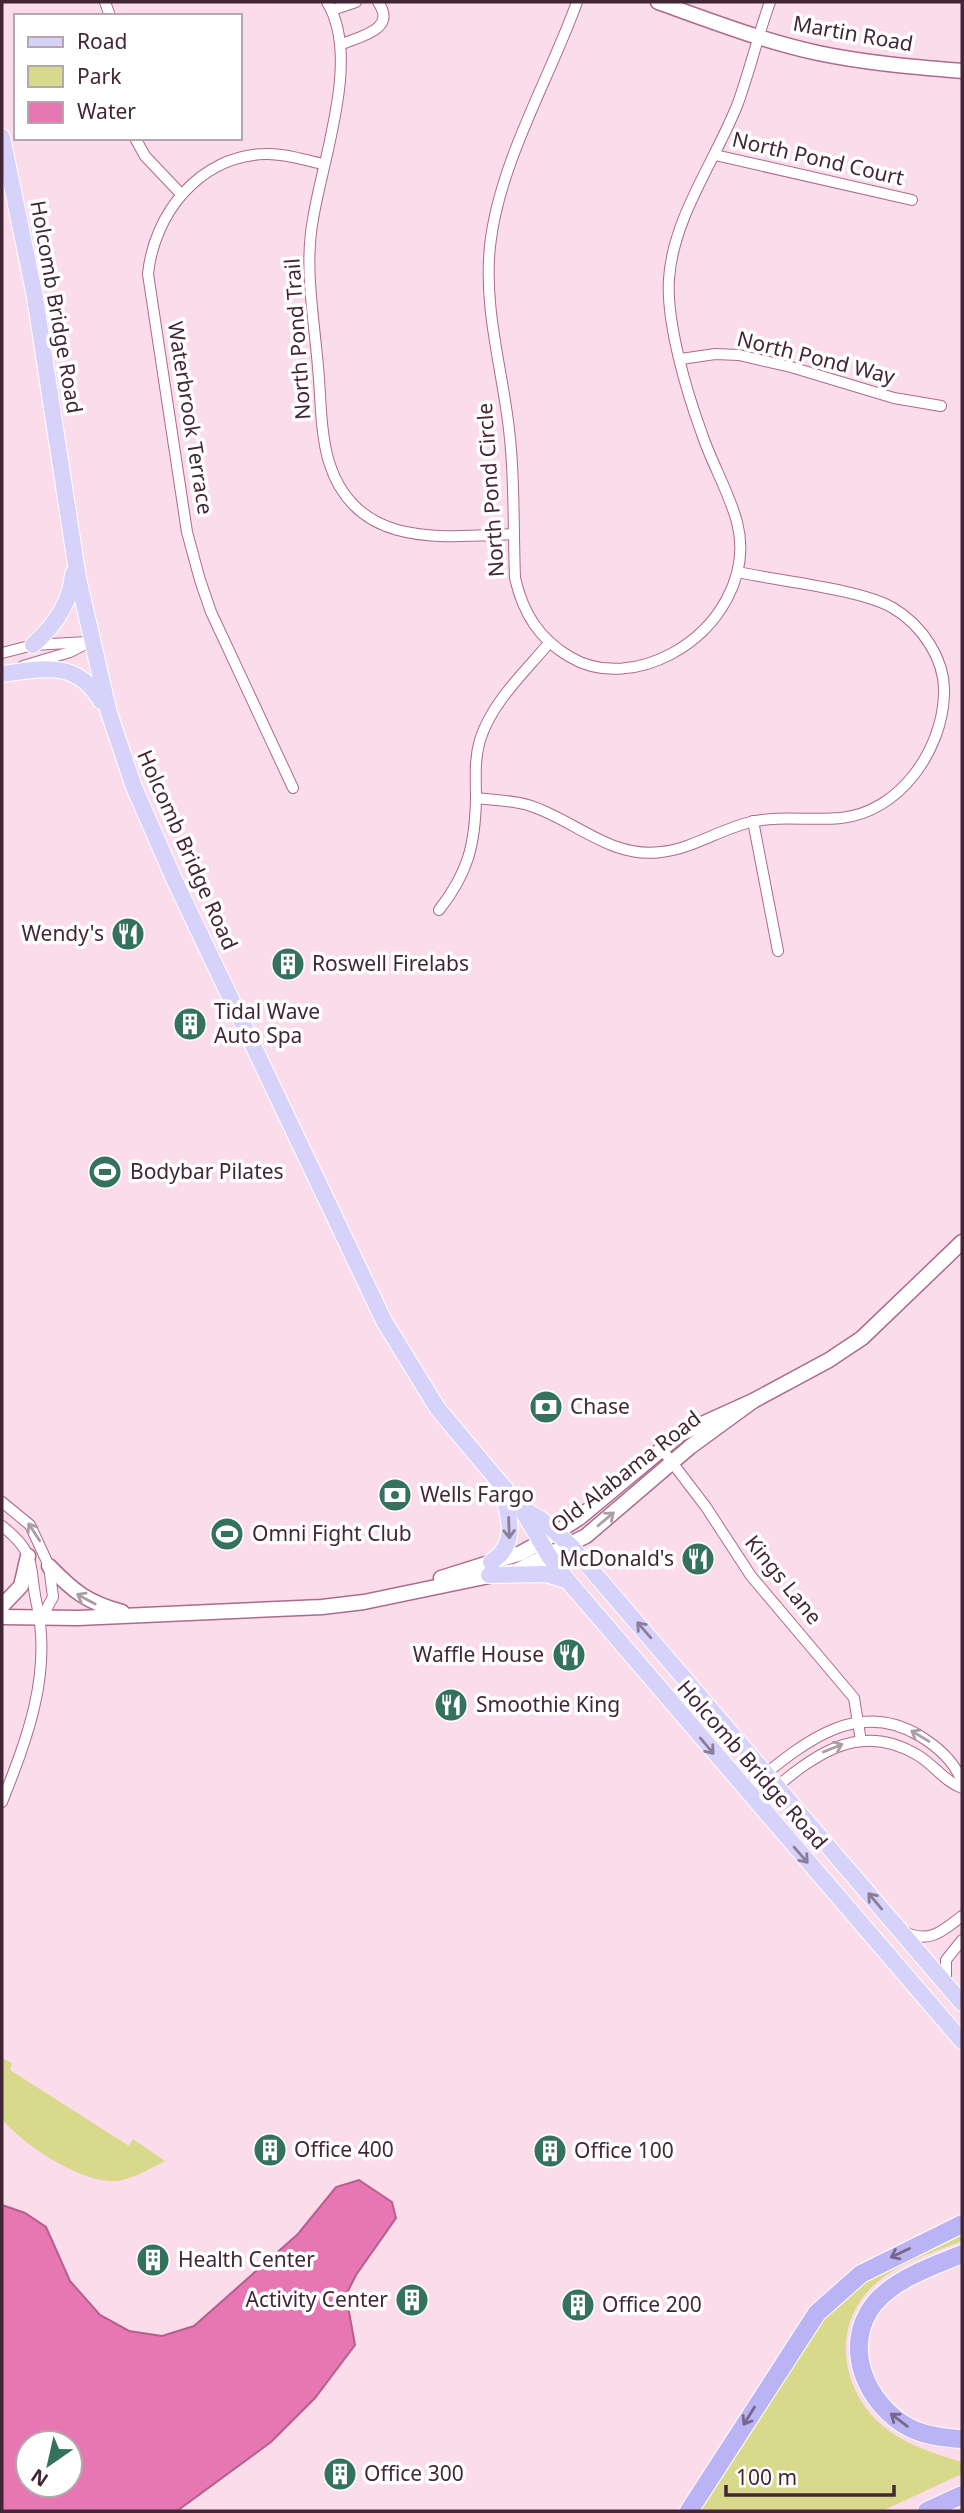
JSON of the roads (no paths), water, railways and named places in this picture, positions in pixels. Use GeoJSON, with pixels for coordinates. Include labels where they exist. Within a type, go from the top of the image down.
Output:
{"type":"FeatureCollection","features":[{"type":"Feature","properties":{"kind":"highway"},"geometry":{"type":"LineString","coordinates":[[689,2511],[817,2313],[861,2274],[962,2224]]}},
{"type":"Feature","properties":{"kind":"highway"},"geometry":{"type":"LineString","coordinates":[[962,2253],[901,2283],[879,2298],[862,2326],[858,2351],[868,2385],[897,2420],[920,2433],[962,2439]]}},
{"type":"Feature","properties":{"kind":"highway"},"geometry":{"type":"LineString","coordinates":[[927,2511],[962,2495]]}},
{"type":"Feature","properties":{"kind":"main road","name":"Holcomb Bridge Road"},"geometry":{"type":"LineString","coordinates":[[2,137],[36,297],[74,557],[108,713],[161,851],[370,1294],[438,1409],[521,1508],[568,1581],[962,2041]]}},
{"type":"Feature","properties":{"kind":"main road"},"geometry":{"type":"LineString","coordinates":[[33,645],[51,628],[63,608],[72,584],[74,557]]}},
{"type":"Feature","properties":{"kind":"main road"},"geometry":{"type":"LineString","coordinates":[[2,674],[55,667],[92,686],[108,713]]}},
{"type":"Feature","properties":{"kind":"main road"},"geometry":{"type":"LineString","coordinates":[[490,1569],[503,1553],[510,1538],[502,1486]]}},
{"type":"Feature","properties":{"kind":"main road","name":"Holcomb Bridge Road"},"geometry":{"type":"LineString","coordinates":[[521,1508],[557,1532],[571,1546],[962,2003]]}},
{"type":"Feature","properties":{"kind":"main road"},"geometry":{"type":"LineString","coordinates":[[490,1569],[546,1574],[568,1581]]}},
{"type":"Feature","properties":{"kind":"street"},"geometry":{"type":"LineString","coordinates":[[329,6],[356,2]]}},
{"type":"Feature","properties":{"kind":"street"},"geometry":{"type":"LineString","coordinates":[[342,44],[377,30],[384,22],[385,12],[378,2]]}},
{"type":"Feature","properties":{"kind":"street","name":"North Pond Circle"},"geometry":{"type":"LineString","coordinates":[[577,2],[513,160],[490,244],[490,322],[508,416],[515,578],[520,599],[532,623],[549,643],[573,659],[600,668],[627,669],[655,663],[678,650],[709,624],[728,598],[738,572],[737,521],[702,435],[681,359],[670,307],[671,261],[679,233],[738,101],[769,2]]}},
{"type":"Feature","properties":{"kind":"street","name":"Martin Road"},"geometry":{"type":"LineString","coordinates":[[659,2],[758,38],[876,63],[962,71]]}},
{"type":"Feature","properties":{"kind":"street","name":"North Pond Trail"},"geometry":{"type":"LineString","coordinates":[[329,6],[342,44],[341,78],[312,223],[310,277],[325,444],[336,478],[364,513],[399,532],[429,537],[513,534]]}},
{"type":"Feature","properties":{"kind":"street"},"geometry":{"type":"LineString","coordinates":[[136,140],[145,156],[181,194]]}},
{"type":"Feature","properties":{"kind":"street","name":"Waterbrook Terrace"},"geometry":{"type":"LineString","coordinates":[[293,788],[211,612],[187,532],[148,274],[156,233],[181,194],[213,169],[246,156],[280,154],[323,164]]}},
{"type":"Feature","properties":{"kind":"street","name":"North Pond Court"},"geometry":{"type":"LineString","coordinates":[[715,155],[912,200]]}},
{"type":"Feature","properties":{"kind":"street","name":"North Pond Way"},"geometry":{"type":"LineString","coordinates":[[681,359],[715,354],[739,355],[894,398],[941,406]]}},
{"type":"Feature","properties":{"kind":"street"},"geometry":{"type":"LineString","coordinates":[[476,798],[529,806],[609,845],[642,853],[677,849],[754,821],[786,817],[844,818],[866,812],[886,802],[907,783],[933,747],[943,719],[945,690],[940,666],[930,643],[913,622],[893,608],[864,597],[738,572]]}},
{"type":"Feature","properties":{"kind":"street"},"geometry":{"type":"LineString","coordinates":[[2,653],[33,645],[92,641]]}},
{"type":"Feature","properties":{"kind":"street"},"geometry":{"type":"LineString","coordinates":[[2,674],[70,652],[92,641]]}},
{"type":"Feature","properties":{"kind":"street"},"geometry":{"type":"LineString","coordinates":[[439,909],[459,884],[474,844],[476,756],[487,723],[502,698],[549,643]]}},
{"type":"Feature","properties":{"kind":"street"},"geometry":{"type":"LineString","coordinates":[[754,821],[778,951]]}},
{"type":"Feature","properties":{"kind":"street","name":"Old Alabama Road"},"geometry":{"type":"LineString","coordinates":[[2,1617],[41,1619],[322,1607],[397,1595],[458,1571],[490,1569],[545,1549],[571,1546],[672,1461],[753,1401],[862,1338],[962,1242]]}},
{"type":"Feature","properties":{"kind":"street","name":"Old Alabama Road"},"geometry":{"type":"LineString","coordinates":[[545,1549],[557,1532],[661,1448],[699,1423],[753,1401]]}},
{"type":"Feature","properties":{"kind":"street","name":"Kings Lane"},"geometry":{"type":"LineString","coordinates":[[661,1448],[751,1576],[854,1698],[861,1741]]}},
{"type":"Feature","properties":{"kind":"street"},"geometry":{"type":"LineString","coordinates":[[2,1502],[30,1525],[49,1566],[52,1597],[41,1619]]}},
{"type":"Feature","properties":{"kind":"street"},"geometry":{"type":"LineString","coordinates":[[2,1526],[25,1549],[34,1574],[41,1619],[36,1699],[23,1749],[2,1802]]}},
{"type":"Feature","properties":{"kind":"street"},"geometry":{"type":"LineString","coordinates":[[2,1606],[21,1586],[27,1556]]}},
{"type":"Feature","properties":{"kind":"street"},"geometry":{"type":"LineString","coordinates":[[49,1566],[75,1593],[95,1604],[133,1616]]}},
{"type":"Feature","properties":{"kind":"street"},"geometry":{"type":"LineString","coordinates":[[745,1790],[812,1738],[843,1724],[859,1721],[896,1725],[928,1740],[958,1770],[962,1782]]}},
{"type":"Feature","properties":{"kind":"street"},"geometry":{"type":"LineString","coordinates":[[757,1804],[821,1753],[861,1741],[906,1749],[920,1756],[950,1783],[962,1788]]}},
{"type":"Feature","properties":{"kind":"street"},"geometry":{"type":"LineString","coordinates":[[899,1929],[926,1938],[944,1931],[962,1916]]}},
{"type":"Feature","properties":{"kind":"street"},"geometry":{"type":"LineString","coordinates":[[946,1985],[946,1960],[962,1940]]}},
{"type":"Feature","properties":{"kind":"water"},"geometry":{"type":"Polygon","coordinates":[[[359,2180],[392,2202],[396,2218],[356,2275],[346,2295],[355,2345],[315,2398],[271,2442],[177,2511],[2,2511],[2,2205],[25,2213],[46,2227],[70,2281],[100,2315],[129,2331],[162,2336],[194,2326],[298,2234],[336,2187],[359,2180]]]}},
{"type":"Feature","properties":{"kind":"place","name":"Wendy's"},"geometry":{"type":"Point","coordinates":[128,934]}},
{"type":"Feature","properties":{"kind":"place","name":"Roswell Firelabs"},"geometry":{"type":"Point","coordinates":[288,964]}},
{"type":"Feature","properties":{"kind":"place","name":"Tidal Wave Auto Spa"},"geometry":{"type":"Point","coordinates":[190,1024]}},
{"type":"Feature","properties":{"kind":"place","name":"Bodybar Pilates"},"geometry":{"type":"Point","coordinates":[105,1172]}},
{"type":"Feature","properties":{"kind":"place","name":"Chase"},"geometry":{"type":"Point","coordinates":[546,1407]}},
{"type":"Feature","properties":{"kind":"place","name":"Wells Fargo"},"geometry":{"type":"Point","coordinates":[395,1495]}},
{"type":"Feature","properties":{"kind":"place","name":"Omni Fight Club"},"geometry":{"type":"Point","coordinates":[227,1534]}},
{"type":"Feature","properties":{"kind":"place","name":"McDonald's"},"geometry":{"type":"Point","coordinates":[698,1559]}},
{"type":"Feature","properties":{"kind":"place","name":"Waffle House"},"geometry":{"type":"Point","coordinates":[569,1655]}},
{"type":"Feature","properties":{"kind":"place","name":"Smoothie King"},"geometry":{"type":"Point","coordinates":[451,1705]}},
{"type":"Feature","properties":{"kind":"place","name":"Office 400"},"geometry":{"type":"Point","coordinates":[270,2150]}},
{"type":"Feature","properties":{"kind":"place","name":"Office 100"},"geometry":{"type":"Point","coordinates":[550,2151]}},
{"type":"Feature","properties":{"kind":"place","name":"Health Center"},"geometry":{"type":"Point","coordinates":[153,2260]}},
{"type":"Feature","properties":{"kind":"place","name":"Activity Center"},"geometry":{"type":"Point","coordinates":[412,2300]}},
{"type":"Feature","properties":{"kind":"place","name":"Office 200"},"geometry":{"type":"Point","coordinates":[578,2305]}},
{"type":"Feature","properties":{"kind":"place","name":"Office 300"},"geometry":{"type":"Point","coordinates":[340,2474]}}]}
